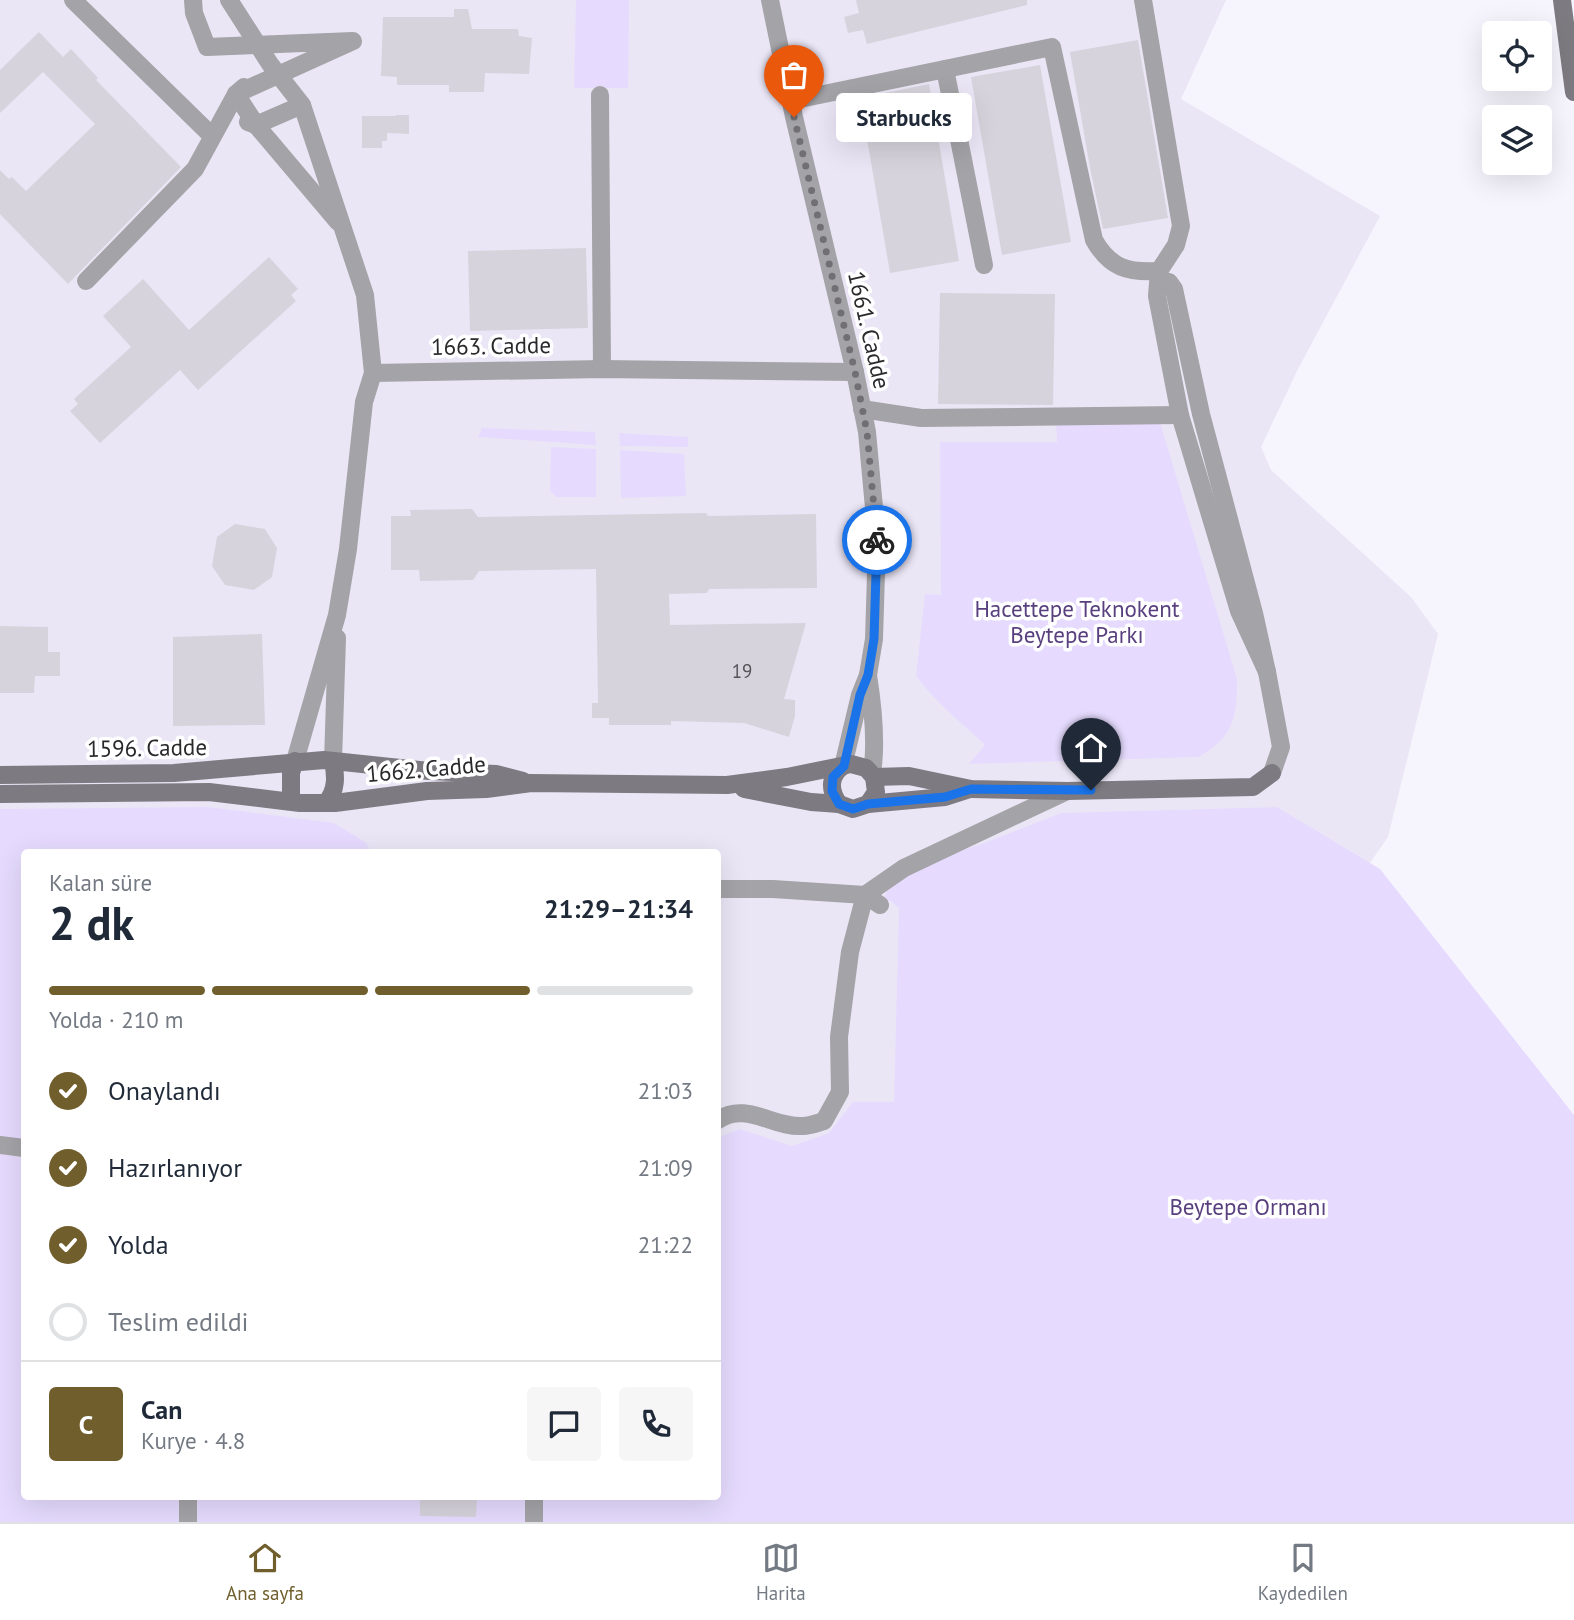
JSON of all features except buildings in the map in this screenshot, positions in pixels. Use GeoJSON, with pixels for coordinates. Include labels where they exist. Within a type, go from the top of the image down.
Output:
{"type":"FeatureCollection","features":[{"type":"Feature","properties":{"kind":"street"},"geometry":{"type":"LineString","coordinates":[[73,0],[212,136]]}},
{"type":"Feature","properties":{"kind":"street"},"geometry":{"type":"LineString","coordinates":[[193,0],[194,13],[207,47],[353,41],[236,94]]}},
{"type":"Feature","properties":{"kind":"street"},"geometry":{"type":"LineString","coordinates":[[229,0],[270,65],[302,105],[365,295],[373,373],[364,402],[348,549],[337,615],[291,773],[291,802]]}},
{"type":"Feature","properties":{"kind":"street","name":"1661. Cadde"},"geometry":{"type":"LineString","coordinates":[[770,0],[790,101],[867,432],[877,540],[874,639],[868,675],[860,695],[844,766]]}},
{"type":"Feature","properties":{"kind":"street"},"geometry":{"type":"LineString","coordinates":[[1143,0],[1181,226],[1176,245],[1159,276],[1157,296],[1180,415],[1239,611],[1267,672]]}},
{"type":"Feature","properties":{"kind":"street"},"geometry":{"type":"LineString","coordinates":[[1563,0],[1574,92]]}},
{"type":"Feature","properties":{"kind":"street"},"geometry":{"type":"LineString","coordinates":[[790,101],[1052,47],[1094,240],[1104,257],[1126,270],[1159,276],[1174,289],[1201,414],[1267,672]]}},
{"type":"Feature","properties":{"kind":"street"},"geometry":{"type":"LineString","coordinates":[[86,281],[195,169],[236,94],[270,65]]}},
{"type":"Feature","properties":{"kind":"street"},"geometry":{"type":"LineString","coordinates":[[945,69],[984,265]]}},
{"type":"Feature","properties":{"kind":"street"},"geometry":{"type":"LineString","coordinates":[[236,94],[256,125],[345,230]]}},
{"type":"Feature","properties":{"kind":"street"},"geometry":{"type":"LineString","coordinates":[[600,95],[602,369]]}},
{"type":"Feature","properties":{"kind":"street"},"geometry":{"type":"LineString","coordinates":[[225,114],[256,125],[302,105]]}},
{"type":"Feature","properties":{"kind":"street","name":"1663. Cadde"},"geometry":{"type":"LineString","coordinates":[[373,373],[602,369],[855,372]]}},
{"type":"Feature","properties":{"kind":"street"},"geometry":{"type":"LineString","coordinates":[[862,409],[921,418],[1180,415]]}},
{"type":"Feature","properties":{"kind":"street"},"geometry":{"type":"LineString","coordinates":[[326,803],[334,791],[335,783],[333,761],[337,615]]}},
{"type":"Feature","properties":{"kind":"street","name":"1662. Cadde"},"geometry":{"type":"LineString","coordinates":[[291,802],[326,803],[531,783],[727,785],[859,764],[873,775],[908,776],[971,789],[1067,791],[1253,787],[1272,773],[1281,747],[1267,672]]}},
{"type":"Feature","properties":{"kind":"street","name":"1661. Cadde"},"geometry":{"type":"LineString","coordinates":[[868,675],[872,696],[875,756],[873,775]]}},
{"type":"Feature","properties":{"kind":"street","name":"1662. Cadde"},"geometry":{"type":"LineString","coordinates":[[295,761],[333,761],[429,771],[496,774],[531,783]]}},
{"type":"Feature","properties":{"kind":"street","name":"1596. Cadde"},"geometry":{"type":"LineString","coordinates":[[0,775],[174,773],[295,761]]}},
{"type":"Feature","properties":{"kind":"street"},"geometry":{"type":"LineString","coordinates":[[839,804],[831,784],[837,771],[844,766]]}},
{"type":"Feature","properties":{"kind":"street"},"geometry":{"type":"LineString","coordinates":[[868,804],[876,792],[873,775]]}},
{"type":"Feature","properties":{"kind":"street","name":"1662. Cadde"},"geometry":{"type":"LineString","coordinates":[[727,785],[811,802],[839,804],[853,809],[868,804],[945,797],[971,789]]}},
{"type":"Feature","properties":{"kind":"street"},"geometry":{"type":"LineString","coordinates":[[721,1118],[743,1112],[801,1126],[824,1121],[840,1092],[839,1037],[850,952],[872,900],[904,868],[1067,791]]}},
{"type":"Feature","properties":{"kind":"street","name":"1596. Cadde"},"geometry":{"type":"LineString","coordinates":[[0,794],[209,792],[291,802]]}},
{"type":"Feature","properties":{"kind":"street"},"geometry":{"type":"LineString","coordinates":[[721,889],[774,889],[872,900]]}},
{"type":"Feature","properties":{"kind":"street"},"geometry":{"type":"LineString","coordinates":[[0,1144],[21,1148]]}},
{"type":"Feature","properties":{"kind":"street"},"geometry":{"type":"LineString","coordinates":[[188,1500],[188,1522]]}},
{"type":"Feature","properties":{"kind":"street"},"geometry":{"type":"LineString","coordinates":[[534,1500],[534,1522]]}},
{"type":"Feature","properties":{"kind":"shaded area"},"geometry":{"type":"Polygon","coordinates":[[[0,0],[1226,0],[1181,99],[1380,216],[1298,369],[1261,447],[1271,470],[1411,597],[1438,634],[1388,837],[1254,1030],[721,1452],[721,849],[21,849],[21,1500],[125,1500],[683,1522],[0,1522],[0,0]]]}},
{"type":"Feature","properties":{"kind":"green space"},"geometry":{"type":"Polygon","coordinates":[[[576,0],[629,0],[628,88],[574,88],[576,0]]]}},
{"type":"Feature","properties":{"kind":"green space","name":"Hacettepe Teknokent Beytepe Parkı"},"geometry":{"type":"Polygon","coordinates":[[[1159,419],[1237,679],[1236,705],[1231,725],[1220,741],[1199,757],[969,764],[985,745],[940,703],[916,676],[925,594],[941,595],[940,442],[1057,442],[1056,420],[1159,419]]]}},
{"type":"Feature","properties":{"kind":"green space"},"geometry":{"type":"Polygon","coordinates":[[[482,428],[595,432],[596,445],[478,437],[482,428]]]}},
{"type":"Feature","properties":{"kind":"green space"},"geometry":{"type":"Polygon","coordinates":[[[619,433],[688,437],[688,447],[620,446],[619,433]]]}},
{"type":"Feature","properties":{"kind":"green space"},"geometry":{"type":"Polygon","coordinates":[[[551,447],[596,449],[596,497],[556,497],[550,490],[551,447]]]}},
{"type":"Feature","properties":{"kind":"green space"},"geometry":{"type":"Polygon","coordinates":[[[620,450],[684,454],[686,496],[621,498],[620,450]]]}},
{"type":"Feature","properties":{"kind":"green space","name":"Beytepe Ormanı"},"geometry":{"type":"Polygon","coordinates":[[[208,807],[334,823],[365,842],[370,849],[21,849],[21,1500],[721,1500],[721,1137],[740,1129],[792,1146],[829,1133],[853,1102],[894,1102],[899,908],[891,901],[883,901],[889,885],[948,855],[1061,813],[1277,807],[1380,869],[1574,1115],[1574,1522],[0,1522],[0,809],[208,807]]]}},
{"type":"Feature","properties":{"kind":"way so far"},"geometry":{"type":"LineString","coordinates":[[794,117],[867,432],[877,540]]}},
{"type":"Feature","properties":{"kind":"place","name":"Starbucks"},"geometry":{"type":"Point","coordinates":[794,117]}},
{"type":"Feature","properties":{"kind":"route"},"geometry":{"type":"LineString","coordinates":[[877,540],[874,639],[868,675],[860,695],[844,766],[837,771],[831,784],[834,798],[839,804],[853,809],[868,804],[945,797],[971,789],[1091,790]]}}]}
